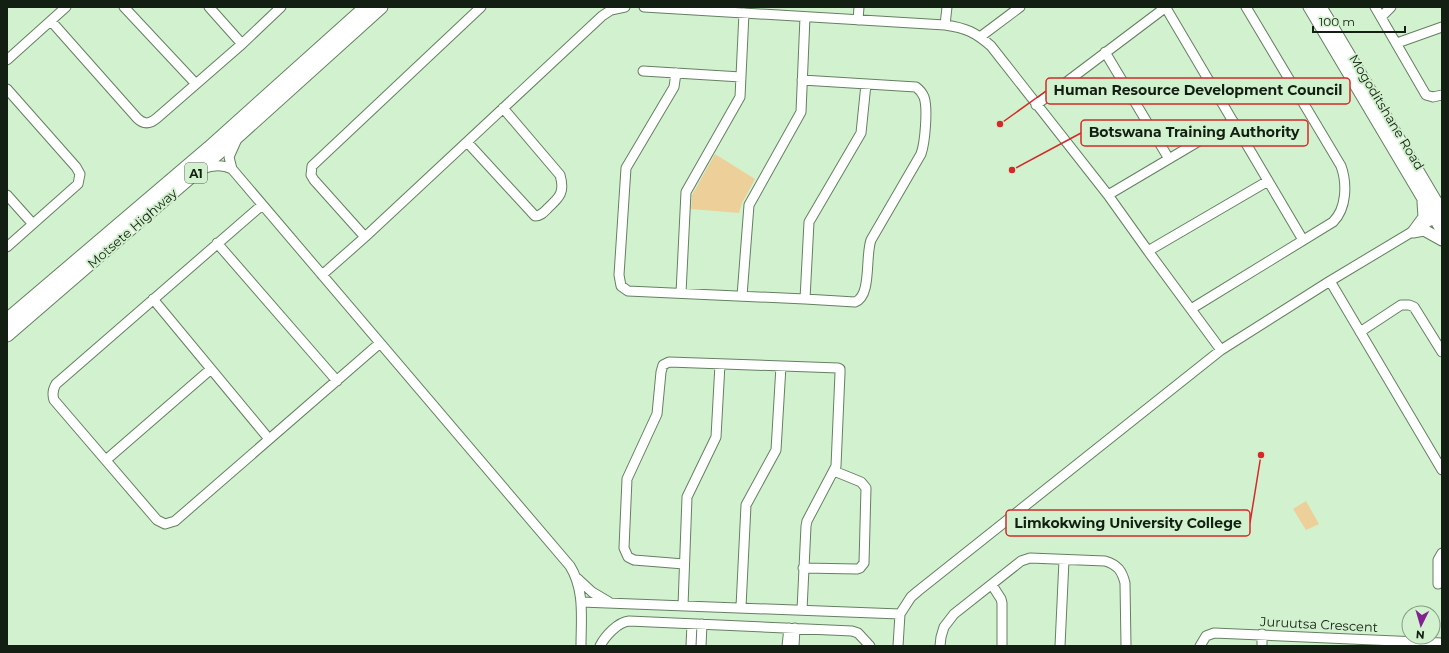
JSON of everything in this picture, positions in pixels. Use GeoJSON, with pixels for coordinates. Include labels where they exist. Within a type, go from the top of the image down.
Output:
{"type":"FeatureCollection","features":[{"type":"Feature","properties":{"kind":"highway","name":"Motsete Highway"},"geometry":{"type":"LineString","coordinates":[[7,320],[210,148],[366,7]]}},
{"type":"Feature","properties":{"kind":"highway","name":"Motsete Highway"},"geometry":{"type":"LineString","coordinates":[[7,335],[197,172],[381,7]]}},
{"type":"Feature","properties":{"kind":"main road","name":"Mogoditshane Road"},"geometry":{"type":"LineString","coordinates":[[1309,7],[1422,199],[1439,215]]}},
{"type":"Feature","properties":{"kind":"main road","name":"Mogoditshane Road"},"geometry":{"type":"LineString","coordinates":[[1322,7],[1439,215],[1442,231]]}},
{"type":"Feature","properties":{"kind":"main road"},"geometry":{"type":"LineString","coordinates":[[1413,232],[1424,217],[1422,199]]}},
{"type":"Feature","properties":{"kind":"main road"},"geometry":{"type":"LineString","coordinates":[[1413,232],[1424,230],[1442,240]]}},
{"type":"Feature","properties":{"kind":"street"},"geometry":{"type":"LineString","coordinates":[[7,60],[66,7]]}},
{"type":"Feature","properties":{"kind":"street"},"geometry":{"type":"LineString","coordinates":[[124,7],[196,84]]}},
{"type":"Feature","properties":{"kind":"street"},"geometry":{"type":"LineString","coordinates":[[209,7],[242,44]]}},
{"type":"Feature","properties":{"kind":"street"},"geometry":{"type":"LineString","coordinates":[[51,21],[142,122],[146,123],[152,122],[242,44],[281,7]]}},
{"type":"Feature","properties":{"kind":"street"},"geometry":{"type":"LineString","coordinates":[[365,237],[314,180],[311,175],[312,166],[481,7]]}},
{"type":"Feature","properties":{"kind":"street"},"geometry":{"type":"LineString","coordinates":[[322,275],[365,237],[609,9],[625,7]]}},
{"type":"Feature","properties":{"kind":"street"},"geometry":{"type":"LineString","coordinates":[[644,7],[726,10],[744,13],[945,25],[970,30],[990,46],[1108,195],[1221,350]]}},
{"type":"Feature","properties":{"kind":"street"},"geometry":{"type":"LineString","coordinates":[[858,20],[859,7]]}},
{"type":"Feature","properties":{"kind":"street"},"geometry":{"type":"LineString","coordinates":[[945,25],[947,7]]}},
{"type":"Feature","properties":{"kind":"street"},"geometry":{"type":"LineString","coordinates":[[980,37],[1020,7]]}},
{"type":"Feature","properties":{"kind":"street"},"geometry":{"type":"LineString","coordinates":[[1036,105],[1166,7],[1303,240]]}},
{"type":"Feature","properties":{"kind":"street"},"geometry":{"type":"LineString","coordinates":[[1192,309],[1333,222],[1341,211],[1343,204],[1345,182],[1341,166],[1246,7]]}},
{"type":"Feature","properties":{"kind":"street"},"geometry":{"type":"LineString","coordinates":[[1375,7],[1426,94],[1433,98],[1442,95]]}},
{"type":"Feature","properties":{"kind":"street"},"geometry":{"type":"LineString","coordinates":[[1381,17],[1392,7]]}},
{"type":"Feature","properties":{"kind":"street"},"geometry":{"type":"LineString","coordinates":[[681,293],[686,192],[738,100],[740,93],[744,13]]}},
{"type":"Feature","properties":{"kind":"street"},"geometry":{"type":"LineString","coordinates":[[742,296],[748,207],[801,112],[805,17]]}},
{"type":"Feature","properties":{"kind":"street"},"geometry":{"type":"LineString","coordinates":[[1397,43],[1442,28]]}},
{"type":"Feature","properties":{"kind":"street"},"geometry":{"type":"LineString","coordinates":[[1105,52],[1169,160]]}},
{"type":"Feature","properties":{"kind":"street"},"geometry":{"type":"LineString","coordinates":[[643,71],[741,76]]}},
{"type":"Feature","properties":{"kind":"street"},"geometry":{"type":"LineString","coordinates":[[676,73],[674,87],[626,168],[619,275],[621,286],[628,291],[855,302],[861,298],[865,290],[871,240],[921,154],[923,147],[926,103],[922,92],[916,87],[802,80]]}},
{"type":"Feature","properties":{"kind":"street"},"geometry":{"type":"LineString","coordinates":[[805,299],[809,222],[861,133],[866,84]]}},
{"type":"Feature","properties":{"kind":"street"},"geometry":{"type":"LineString","coordinates":[[7,89],[76,167],[80,174],[78,184],[7,247]]}},
{"type":"Feature","properties":{"kind":"street"},"geometry":{"type":"LineString","coordinates":[[467,142],[535,216],[540,215],[558,200],[562,189],[560,175],[503,108]]}},
{"type":"Feature","properties":{"kind":"street"},"geometry":{"type":"LineString","coordinates":[[1108,195],[1233,121]]}},
{"type":"Feature","properties":{"kind":"street"},"geometry":{"type":"LineString","coordinates":[[232,169],[229,157],[240,134]]}},
{"type":"Feature","properties":{"kind":"street"},"geometry":{"type":"LineString","coordinates":[[197,172],[208,167],[218,165],[226,166],[232,169],[566,561],[576,576],[592,592],[612,603]]}},
{"type":"Feature","properties":{"kind":"street"},"geometry":{"type":"LineString","coordinates":[[1148,251],[1268,181]]}},
{"type":"Feature","properties":{"kind":"street"},"geometry":{"type":"LineString","coordinates":[[7,195],[32,224]]}},
{"type":"Feature","properties":{"kind":"street"},"geometry":{"type":"LineString","coordinates":[[262,205],[56,384],[53,392],[54,400],[157,520],[161,523],[170,523],[175,521],[380,343]]}},
{"type":"Feature","properties":{"kind":"street"},"geometry":{"type":"LineString","coordinates":[[898,646],[900,614],[905,605],[918,591],[1221,350],[1330,281],[1439,215]]}},
{"type":"Feature","properties":{"kind":"street"},"geometry":{"type":"LineString","coordinates":[[217,243],[337,381]]}},
{"type":"Feature","properties":{"kind":"street"},"geometry":{"type":"LineString","coordinates":[[1330,281],[1442,470]]}},
{"type":"Feature","properties":{"kind":"street"},"geometry":{"type":"LineString","coordinates":[[153,299],[269,439]]}},
{"type":"Feature","properties":{"kind":"street"},"geometry":{"type":"LineString","coordinates":[[1360,332],[1401,305],[1408,304],[1414,307],[1442,352]]}},
{"type":"Feature","properties":{"kind":"street"},"geometry":{"type":"LineString","coordinates":[[684,564],[640,562],[628,557],[624,548],[627,480],[657,414],[663,365],[669,362],[840,369],[837,461],[834,471],[807,521],[803,568],[802,610]]}},
{"type":"Feature","properties":{"kind":"street"},"geometry":{"type":"LineString","coordinates":[[683,606],[687,498],[716,437],[720,364]]}},
{"type":"Feature","properties":{"kind":"street"},"geometry":{"type":"LineString","coordinates":[[741,607],[746,505],[776,450],[781,366]]}},
{"type":"Feature","properties":{"kind":"street"},"geometry":{"type":"LineString","coordinates":[[106,460],[211,369]]}},
{"type":"Feature","properties":{"kind":"street"},"geometry":{"type":"LineString","coordinates":[[803,568],[857,569],[864,563],[866,488],[861,482],[834,471]]}},
{"type":"Feature","properties":{"kind":"street"},"geometry":{"type":"LineString","coordinates":[[1438,584],[1438,560],[1442,553]]}},
{"type":"Feature","properties":{"kind":"street"},"geometry":{"type":"LineString","coordinates":[[940,646],[941,637],[948,620],[1025,559],[1105,560],[1113,563],[1119,568],[1123,574],[1125,583],[1126,646]]}},
{"type":"Feature","properties":{"kind":"street"},"geometry":{"type":"LineString","coordinates":[[1060,646],[1064,560]]}},
{"type":"Feature","properties":{"kind":"street"},"geometry":{"type":"LineString","coordinates":[[576,576],[581,602],[581,646]]}},
{"type":"Feature","properties":{"kind":"street"},"geometry":{"type":"LineString","coordinates":[[992,585],[1002,604],[1002,646]]}},
{"type":"Feature","properties":{"kind":"street"},"geometry":{"type":"LineString","coordinates":[[581,602],[900,614]]}},
{"type":"Feature","properties":{"kind":"street"},"geometry":{"type":"LineString","coordinates":[[600,646],[605,638],[625,621],[852,631],[858,633],[870,646]]}},
{"type":"Feature","properties":{"kind":"street"},"geometry":{"type":"LineString","coordinates":[[691,646],[697,624]]}},
{"type":"Feature","properties":{"kind":"street"},"geometry":{"type":"LineString","coordinates":[[697,624],[700,646]]}},
{"type":"Feature","properties":{"kind":"street"},"geometry":{"type":"LineString","coordinates":[[787,646],[792,628]]}},
{"type":"Feature","properties":{"kind":"street"},"geometry":{"type":"LineString","coordinates":[[792,628],[794,646]]}},
{"type":"Feature","properties":{"kind":"street","name":"Juruutsa Crescent"},"geometry":{"type":"LineString","coordinates":[[1200,646],[1206,636],[1214,633],[1262,634],[1321,642],[1401,643]]}},
{"type":"Feature","properties":{"kind":"street"},"geometry":{"type":"LineString","coordinates":[[1262,634],[1262,646]]}},
{"type":"Feature","properties":{"kind":"shaded area"},"geometry":{"type":"Polygon","coordinates":[[[715,154],[755,179],[742,203],[739,213],[691,209],[692,195],[715,154]]]}},
{"type":"Feature","properties":{"kind":"shaded area"},"geometry":{"type":"Polygon","coordinates":[[[1306,501],[1319,524],[1306,530],[1293,509],[1306,501]]]}},
{"type":"Feature","properties":{"kind":"place","name":"Human Resource Development Council"},"geometry":{"type":"Point","coordinates":[1000,124]}},
{"type":"Feature","properties":{"kind":"place","name":"Botswana Training Authority"},"geometry":{"type":"Point","coordinates":[1012,170]}},
{"type":"Feature","properties":{"kind":"place","name":"Limkokwing University College"},"geometry":{"type":"Point","coordinates":[1261,455]}}]}
